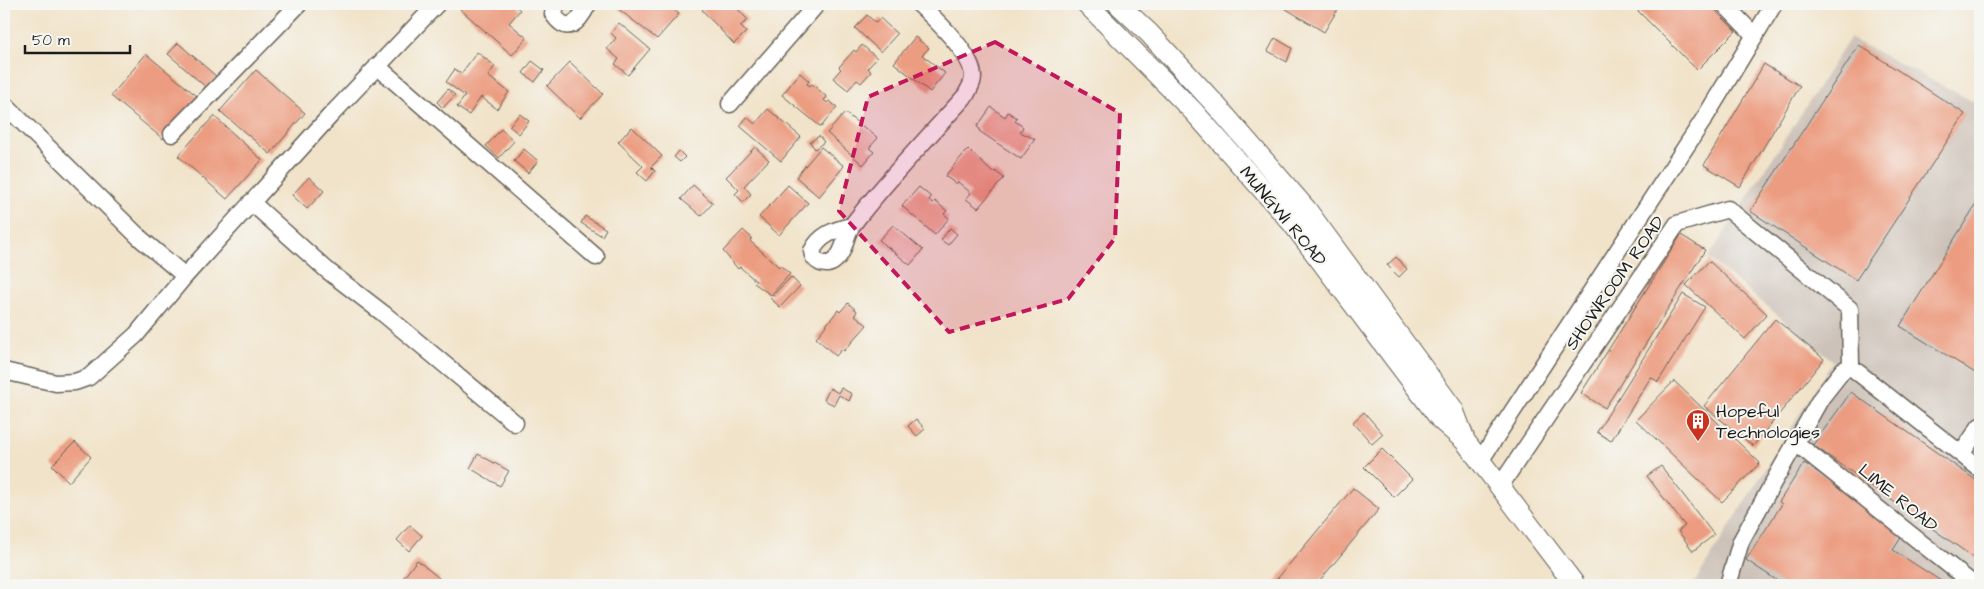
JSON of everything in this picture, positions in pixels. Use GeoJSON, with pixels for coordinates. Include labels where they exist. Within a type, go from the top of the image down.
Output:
{"type":"FeatureCollection","features":[{"type":"Feature","properties":{"kind":"main road","name":"MUNGWI ROAD"},"geometry":{"type":"LineString","coordinates":[[1087,4],[1194,112],[1293,224],[1441,420],[1465,440],[1575,585]]}},
{"type":"Feature","properties":{"kind":"main road","name":"MUNGWI ROAD"},"geometry":{"type":"LineString","coordinates":[[1118,4],[1214,102],[1306,209],[1453,409],[1465,440]]}},
{"type":"Feature","properties":{"kind":"street"},"geometry":{"type":"LineString","coordinates":[[172,134],[299,4]]}},
{"type":"Feature","properties":{"kind":"street"},"geometry":{"type":"LineString","coordinates":[[4,371],[56,383],[75,382],[89,377],[136,335],[185,276],[251,202],[437,4]]}},
{"type":"Feature","properties":{"kind":"street"},"geometry":{"type":"LineString","coordinates":[[557,4],[553,14],[560,24],[565,26],[571,25],[579,19],[588,4]]}},
{"type":"Feature","properties":{"kind":"street"},"geometry":{"type":"LineString","coordinates":[[730,104],[816,4]]}},
{"type":"Feature","properties":{"kind":"street"},"geometry":{"type":"LineString","coordinates":[[851,226],[966,95],[973,80],[967,58],[940,24],[919,4]]}},
{"type":"Feature","properties":{"kind":"street"},"geometry":{"type":"LineString","coordinates":[[1724,4],[1755,36]]}},
{"type":"Feature","properties":{"kind":"street"},"geometry":{"type":"LineString","coordinates":[[1480,460],[1704,119],[1774,4]]}},
{"type":"Feature","properties":{"kind":"street"},"geometry":{"type":"LineString","coordinates":[[377,66],[596,257]]}},
{"type":"Feature","properties":{"kind":"street"},"geometry":{"type":"LineString","coordinates":[[4,104],[141,239],[185,276]]}},
{"type":"Feature","properties":{"kind":"street"},"geometry":{"type":"LineString","coordinates":[[251,202],[328,271],[384,314],[515,423]]}},
{"type":"Feature","properties":{"kind":"street","name":"SHOWROOM ROAD"},"geometry":{"type":"LineString","coordinates":[[1500,486],[1677,224],[1728,209],[1850,309],[1851,367]]}},
{"type":"Feature","properties":{"kind":"street"},"geometry":{"type":"LineString","coordinates":[[1728,585],[1741,541],[1821,398],[1843,370],[1851,367],[1980,469]]}},
{"type":"Feature","properties":{"kind":"street"},"geometry":{"type":"LineString","coordinates":[[1962,453],[1980,426]]}},
{"type":"Feature","properties":{"kind":"street","name":"LIME ROAD"},"geometry":{"type":"LineString","coordinates":[[1796,443],[1974,585]]}},
{"type":"Feature","properties":{"kind":"highlighted area"},"geometry":{"type":"Polygon","coordinates":[[[995,42],[1120,113],[1115,238],[1068,299],[949,332],[839,211],[868,97],[995,42]]]}},
{"type":"Feature","properties":{"kind":"shaded area"},"geometry":{"type":"Polygon","coordinates":[[[1850,38],[1980,105],[1980,585],[1693,585],[1833,361],[1708,258],[1850,38]]]}},
{"type":"Feature","properties":{"kind":"building"},"geometry":{"type":"Polygon","coordinates":[[[464,4],[513,4],[520,10],[509,23],[527,38],[512,55],[460,9],[464,4]]]}},
{"type":"Feature","properties":{"kind":"building"},"geometry":{"type":"Polygon","coordinates":[[[612,4],[667,4],[679,14],[657,39],[612,4]]]}},
{"type":"Feature","properties":{"kind":"building"},"geometry":{"type":"Polygon","coordinates":[[[709,4],[730,4],[732,7],[734,5],[748,20],[740,26],[746,32],[734,44],[702,10],[709,4]]]}},
{"type":"Feature","properties":{"kind":"building"},"geometry":{"type":"Polygon","coordinates":[[[1278,4],[1341,4],[1324,32],[1278,4]]]}},
{"type":"Feature","properties":{"kind":"building"},"geometry":{"type":"Polygon","coordinates":[[[1631,4],[1709,4],[1736,31],[1697,70],[1631,4]]]}},
{"type":"Feature","properties":{"kind":"building"},"geometry":{"type":"Polygon","coordinates":[[[867,15],[876,23],[880,18],[897,34],[881,52],[855,28],[867,15]]]}},
{"type":"Feature","properties":{"kind":"building"},"geometry":{"type":"Polygon","coordinates":[[[619,23],[650,49],[628,75],[615,64],[619,59],[607,49],[616,38],[611,33],[619,23]]]}},
{"type":"Feature","properties":{"kind":"building"},"geometry":{"type":"Polygon","coordinates":[[[915,37],[929,48],[922,55],[945,73],[930,92],[894,63],[915,37]]]}},
{"type":"Feature","properties":{"kind":"building"},"geometry":{"type":"Polygon","coordinates":[[[1275,38],[1292,48],[1287,62],[1268,51],[1275,38]]]}},
{"type":"Feature","properties":{"kind":"building"},"geometry":{"type":"Polygon","coordinates":[[[178,43],[217,77],[207,88],[168,54],[178,43]]]}},
{"type":"Feature","properties":{"kind":"building"},"geometry":{"type":"Polygon","coordinates":[[[862,45],[877,58],[868,68],[871,72],[861,83],[857,80],[848,90],[833,78],[841,69],[839,67],[854,50],[856,52],[862,45]]]}},
{"type":"Feature","properties":{"kind":"building"},"geometry":{"type":"Polygon","coordinates":[[[1859,45],[1965,114],[1856,280],[1750,211],[1859,45]]]}},
{"type":"Feature","properties":{"kind":"building"},"geometry":{"type":"Polygon","coordinates":[[[477,52],[495,66],[488,76],[509,92],[497,109],[481,97],[469,115],[457,107],[465,96],[446,82],[455,69],[461,74],[477,52]]]}},
{"type":"Feature","properties":{"kind":"building"},"geometry":{"type":"Polygon","coordinates":[[[146,54],[198,97],[163,139],[111,96],[146,54]]]}},
{"type":"Feature","properties":{"kind":"building"},"geometry":{"type":"Polygon","coordinates":[[[532,61],[544,70],[535,82],[523,73],[532,61]]]}},
{"type":"Feature","properties":{"kind":"building"},"geometry":{"type":"Polygon","coordinates":[[[570,62],[603,94],[580,118],[547,86],[570,62]]]}},
{"type":"Feature","properties":{"kind":"building"},"geometry":{"type":"Polygon","coordinates":[[[1764,64],[1800,86],[1740,187],[1704,165],[1764,64]]]}},
{"type":"Feature","properties":{"kind":"building"},"geometry":{"type":"Polygon","coordinates":[[[256,70],[305,113],[270,154],[220,111],[256,70]]]}},
{"type":"Feature","properties":{"kind":"building"},"geometry":{"type":"Polygon","coordinates":[[[800,73],[809,81],[807,84],[810,86],[812,84],[827,97],[824,100],[827,103],[829,101],[837,107],[821,127],[782,95],[800,73]]]}},
{"type":"Feature","properties":{"kind":"building"},"geometry":{"type":"Polygon","coordinates":[[[448,89],[455,95],[443,108],[437,102],[448,89]]]}},
{"type":"Feature","properties":{"kind":"building"},"geometry":{"type":"Polygon","coordinates":[[[991,107],[1005,117],[1008,112],[1017,118],[1015,121],[1023,127],[1020,132],[1035,139],[1021,159],[979,131],[980,129],[977,127],[991,107]]]}},
{"type":"Feature","properties":{"kind":"building"},"geometry":{"type":"Polygon","coordinates":[[[768,109],[801,137],[781,161],[740,126],[747,117],[755,124],[768,109]]]}},
{"type":"Feature","properties":{"kind":"building"},"geometry":{"type":"Polygon","coordinates":[[[845,113],[878,138],[869,148],[874,152],[863,165],[827,133],[845,113]]]}},
{"type":"Feature","properties":{"kind":"building"},"geometry":{"type":"Polygon","coordinates":[[[520,114],[529,121],[519,134],[509,126],[520,114]]]}},
{"type":"Feature","properties":{"kind":"building"},"geometry":{"type":"Polygon","coordinates":[[[214,116],[262,160],[227,199],[178,156],[214,116]]]}},
{"type":"Feature","properties":{"kind":"building"},"geometry":{"type":"Polygon","coordinates":[[[632,127],[662,156],[651,167],[655,171],[647,181],[637,172],[643,166],[618,142],[632,127]]]}},
{"type":"Feature","properties":{"kind":"building"},"geometry":{"type":"Polygon","coordinates":[[[501,129],[514,141],[499,158],[486,146],[501,129]]]}},
{"type":"Feature","properties":{"kind":"building"},"geometry":{"type":"Polygon","coordinates":[[[819,136],[824,142],[815,149],[810,142],[819,136]]]}},
{"type":"Feature","properties":{"kind":"building"},"geometry":{"type":"Polygon","coordinates":[[[755,147],[769,160],[744,186],[751,194],[743,202],[735,194],[739,190],[726,177],[755,147]]]}},
{"type":"Feature","properties":{"kind":"building"},"geometry":{"type":"Polygon","coordinates":[[[821,147],[844,166],[819,197],[796,177],[821,147]]]}},
{"type":"Feature","properties":{"kind":"building"},"geometry":{"type":"Polygon","coordinates":[[[524,149],[538,161],[528,173],[514,161],[524,149]]]}},
{"type":"Feature","properties":{"kind":"building"},"geometry":{"type":"Polygon","coordinates":[[[968,149],[993,173],[995,171],[1004,178],[978,208],[966,199],[971,193],[958,182],[956,184],[945,176],[968,149]]]}},
{"type":"Feature","properties":{"kind":"building"},"geometry":{"type":"Polygon","coordinates":[[[679,151],[685,157],[680,162],[674,157],[679,151]]]}},
{"type":"Feature","properties":{"kind":"building"},"geometry":{"type":"Polygon","coordinates":[[[309,177],[324,191],[307,209],[292,195],[309,177]]]}},
{"type":"Feature","properties":{"kind":"building"},"geometry":{"type":"Polygon","coordinates":[[[693,185],[713,203],[701,216],[681,199],[693,185]]]}},
{"type":"Feature","properties":{"kind":"building"},"geometry":{"type":"Polygon","coordinates":[[[788,185],[808,203],[779,235],[759,217],[788,185]]]}},
{"type":"Feature","properties":{"kind":"building"},"geometry":{"type":"Polygon","coordinates":[[[919,187],[931,197],[929,200],[933,203],[935,201],[947,211],[944,214],[949,218],[935,235],[902,206],[919,187]]]}},
{"type":"Feature","properties":{"kind":"building"},"geometry":{"type":"Polygon","coordinates":[[[1980,198],[1980,376],[1900,326],[1980,198]]]}},
{"type":"Feature","properties":{"kind":"building"},"geometry":{"type":"Polygon","coordinates":[[[585,216],[606,229],[602,236],[581,223],[585,216]]]}},
{"type":"Feature","properties":{"kind":"building"},"geometry":{"type":"Polygon","coordinates":[[[893,225],[923,250],[910,265],[879,240],[893,225]]]}},
{"type":"Feature","properties":{"kind":"building"},"geometry":{"type":"Polygon","coordinates":[[[950,228],[957,234],[948,245],[941,240],[950,228]]]}},
{"type":"Feature","properties":{"kind":"building"},"geometry":{"type":"Polygon","coordinates":[[[743,230],[752,238],[750,241],[779,267],[780,265],[790,274],[771,295],[754,283],[756,281],[740,267],[738,269],[723,251],[743,230]]]}},
{"type":"Feature","properties":{"kind":"building"},"geometry":{"type":"Polygon","coordinates":[[[1681,235],[1705,250],[1605,408],[1581,393],[1681,235]]]}},
{"type":"Feature","properties":{"kind":"building"},"geometry":{"type":"Polygon","coordinates":[[[1396,257],[1407,269],[1399,277],[1387,265],[1396,257]]]}},
{"type":"Feature","properties":{"kind":"building"},"geometry":{"type":"Polygon","coordinates":[[[1709,261],[1767,314],[1745,339],[1686,285],[1709,261]]]}},
{"type":"Feature","properties":{"kind":"building"},"geometry":{"type":"Polygon","coordinates":[[[791,277],[800,286],[780,307],[770,298],[791,277]]]}},
{"type":"Feature","properties":{"kind":"building"},"geometry":{"type":"Polygon","coordinates":[[[1683,294],[1705,307],[1658,382],[1651,377],[1611,441],[1597,432],[1683,294]]]}},
{"type":"Feature","properties":{"kind":"building"},"geometry":{"type":"Polygon","coordinates":[[[848,303],[857,311],[855,315],[867,325],[844,351],[842,349],[836,356],[816,338],[838,310],[840,312],[848,303]]]}},
{"type":"Feature","properties":{"kind":"building"},"geometry":{"type":"Polygon","coordinates":[[[1775,319],[1824,359],[1753,446],[1704,406],[1775,319]]]}},
{"type":"Feature","properties":{"kind":"building","name":"Hopeful Technologies"},"geometry":{"type":"Polygon","coordinates":[[[1674,381],[1760,463],[1722,502],[1636,420],[1674,381]]]}},
{"type":"Feature","properties":{"kind":"building"},"geometry":{"type":"Polygon","coordinates":[[[830,388],[838,393],[841,388],[852,394],[849,401],[839,395],[834,405],[824,400],[830,388]]]}},
{"type":"Feature","properties":{"kind":"building"},"geometry":{"type":"Polygon","coordinates":[[[1851,392],[1980,483],[1980,562],[1813,445],[1851,392]]]}},
{"type":"Feature","properties":{"kind":"building"},"geometry":{"type":"Polygon","coordinates":[[[1364,412],[1383,434],[1372,444],[1353,422],[1364,412]]]}},
{"type":"Feature","properties":{"kind":"building"},"geometry":{"type":"Polygon","coordinates":[[[916,419],[925,429],[917,436],[908,426],[916,419]]]}},
{"type":"Feature","properties":{"kind":"building"},"geometry":{"type":"Polygon","coordinates":[[[75,442],[91,457],[69,482],[52,465],[75,442]]]}},
{"type":"Feature","properties":{"kind":"building"},"geometry":{"type":"Polygon","coordinates":[[[1382,449],[1412,479],[1394,497],[1364,467],[1382,449]]]}},
{"type":"Feature","properties":{"kind":"building"},"geometry":{"type":"Polygon","coordinates":[[[478,454],[509,471],[500,486],[470,468],[478,454]]]}},
{"type":"Feature","properties":{"kind":"building"},"geometry":{"type":"Polygon","coordinates":[[[1804,463],[1906,530],[1893,550],[1947,585],[1784,585],[1746,560],[1782,504],[1779,502],[1804,463]]]}},
{"type":"Feature","properties":{"kind":"building"},"geometry":{"type":"Polygon","coordinates":[[[1661,466],[1714,535],[1693,551],[1678,531],[1685,526],[1647,476],[1661,466]]]}},
{"type":"Feature","properties":{"kind":"building"},"geometry":{"type":"Polygon","coordinates":[[[1353,488],[1379,509],[1316,585],[1272,585],[1353,488]]]}},
{"type":"Feature","properties":{"kind":"building"},"geometry":{"type":"Polygon","coordinates":[[[410,525],[422,536],[409,551],[397,540],[410,525]]]}},
{"type":"Feature","properties":{"kind":"building"},"geometry":{"type":"Polygon","coordinates":[[[417,560],[440,579],[436,585],[398,585],[417,560]]]}},
{"type":"Feature","properties":{"kind":"place","name":"Hopeful Technologies"},"geometry":{"type":"Point","coordinates":[1698,442]}}]}
